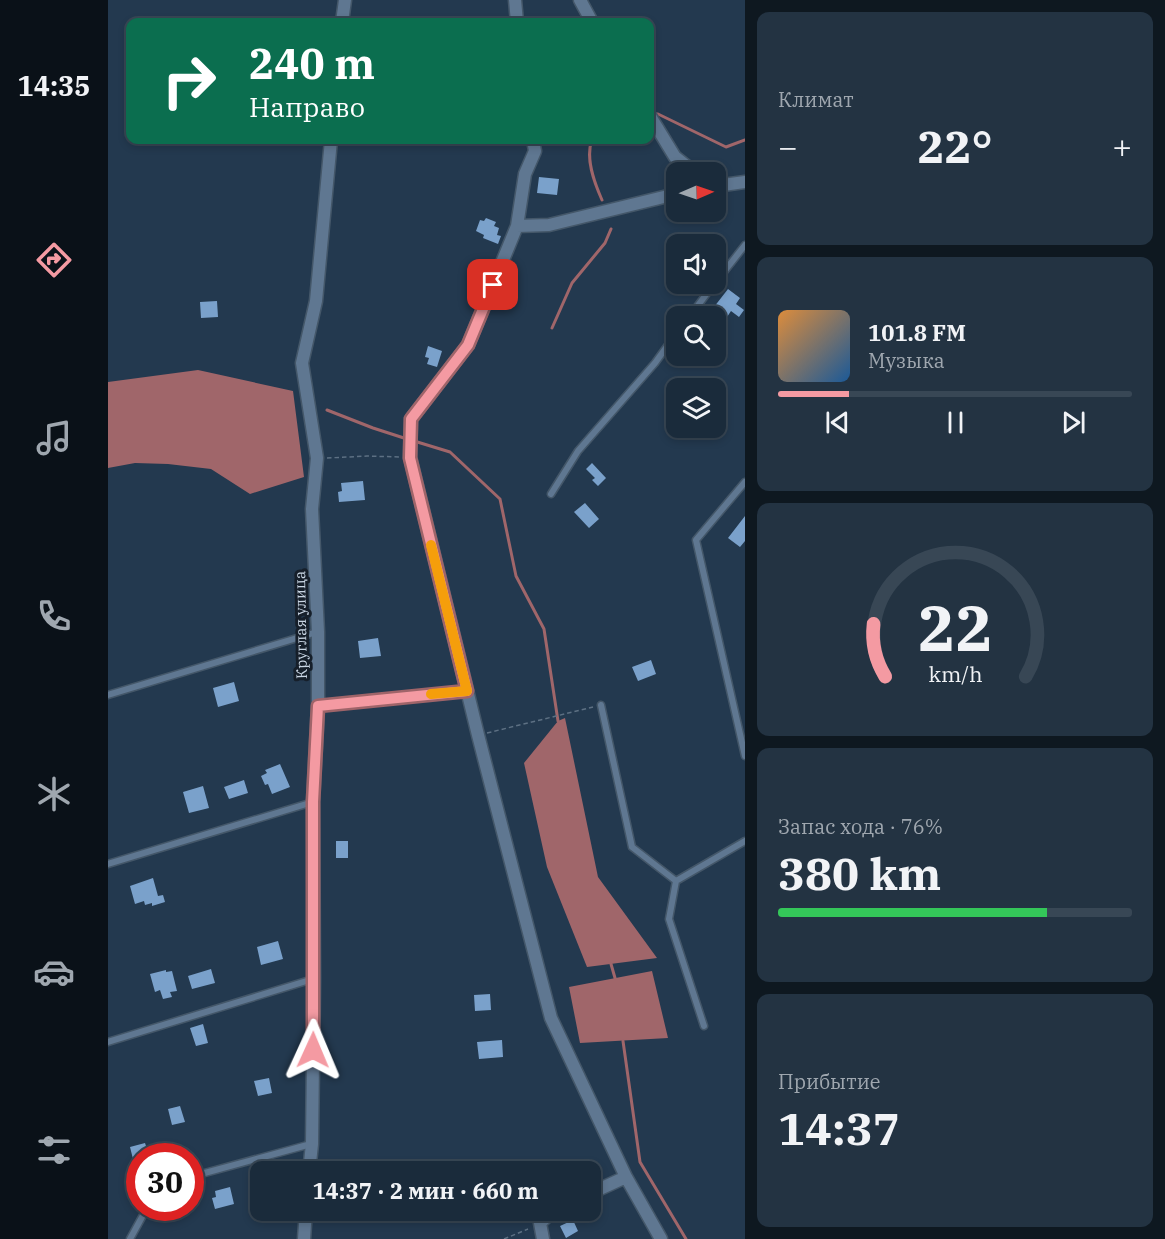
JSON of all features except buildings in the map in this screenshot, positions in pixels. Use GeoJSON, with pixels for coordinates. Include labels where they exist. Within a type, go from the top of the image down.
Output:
{"type":"FeatureCollection","features":[{"type":"Feature","properties":{"kind":"street"},"geometry":{"type":"LineString","coordinates":[[343,18],[345,0]]}},
{"type":"Feature","properties":{"kind":"street"},"geometry":{"type":"LineString","coordinates":[[515,0],[517,18]]}},
{"type":"Feature","properties":{"kind":"street"},"geometry":{"type":"LineString","coordinates":[[580,0],[590,18]]}},
{"type":"Feature","properties":{"kind":"street"},"geometry":{"type":"LineString","coordinates":[[654,123],[675,157],[681,162]]}},
{"type":"Feature","properties":{"kind":"street","name":"Круглая улица"},"geometry":{"type":"LineString","coordinates":[[310,1161],[314,979],[313,802],[318,706],[318,632],[312,509],[317,458],[302,363],[316,301],[331,144]]}},
{"type":"Feature","properties":{"kind":"street"},"geometry":{"type":"LineString","coordinates":[[534,144],[535,151],[525,174],[517,226],[468,345],[411,419],[410,458],[551,1018],[626,1177],[661,1239]]}},
{"type":"Feature","properties":{"kind":"street"},"geometry":{"type":"LineString","coordinates":[[726,185],[745,182]]}},
{"type":"Feature","properties":{"kind":"street"},"geometry":{"type":"LineString","coordinates":[[517,226],[549,225],[666,196]]}},
{"type":"Feature","properties":{"kind":"street"},"geometry":{"type":"LineString","coordinates":[[601,1188],[626,1177]]}},
{"type":"Feature","properties":{"kind":"street"},"geometry":{"type":"LineString","coordinates":[[304,1239],[305,1221]]}},
{"type":"Feature","properties":{"kind":"street"},"geometry":{"type":"LineString","coordinates":[[540,1223],[543,1239]]}},
{"type":"Feature","properties":{"kind":"lane"},"geometry":{"type":"LineString","coordinates":[[726,269],[745,244]]}},
{"type":"Feature","properties":{"kind":"lane"},"geometry":{"type":"LineString","coordinates":[[698,306],[707,294]]}},
{"type":"Feature","properties":{"kind":"lane"},"geometry":{"type":"LineString","coordinates":[[551,494],[578,451],[666,348]]}},
{"type":"Feature","properties":{"kind":"lane"},"geometry":{"type":"LineString","coordinates":[[745,482],[696,540],[745,756]]}},
{"type":"Feature","properties":{"kind":"lane"},"geometry":{"type":"LineString","coordinates":[[108,695],[318,632]]}},
{"type":"Feature","properties":{"kind":"lane"},"geometry":{"type":"LineString","coordinates":[[318,706],[467,691]]}},
{"type":"Feature","properties":{"kind":"lane"},"geometry":{"type":"LineString","coordinates":[[601,705],[632,847],[676,881]]}},
{"type":"Feature","properties":{"kind":"lane"},"geometry":{"type":"LineString","coordinates":[[108,864],[313,802]]}},
{"type":"Feature","properties":{"kind":"lane"},"geometry":{"type":"LineString","coordinates":[[704,1026],[669,919],[676,881],[745,841]]}},
{"type":"Feature","properties":{"kind":"lane"},"geometry":{"type":"LineString","coordinates":[[108,1042],[314,979]]}},
{"type":"Feature","properties":{"kind":"lane"},"geometry":{"type":"LineString","coordinates":[[204,1173],[312,1144]]}},
{"type":"Feature","properties":{"kind":"lane"},"geometry":{"type":"LineString","coordinates":[[130,1239],[140,1221]]}},
{"type":"Feature","properties":{"kind":"path"},"geometry":{"type":"LineString","coordinates":[[317,458],[367,456],[410,458]]}},
{"type":"Feature","properties":{"kind":"path"},"geometry":{"type":"LineString","coordinates":[[478,735],[601,705]]}},
{"type":"Feature","properties":{"kind":"path"},"geometry":{"type":"LineString","coordinates":[[504,1239],[540,1223]]}},
{"type":"Feature","properties":{"kind":"shaded area"},"geometry":{"type":"Polygon","coordinates":[[[198,370],[293,391],[304,477],[250,494],[211,469],[135,463],[108,468],[108,382],[198,370]]]}},
{"type":"Feature","properties":{"kind":"shaded area"},"geometry":{"type":"Polygon","coordinates":[[[565,718],[598,877],[657,958],[587,967],[547,867],[524,763],[558,721],[565,718]]]}},
{"type":"Feature","properties":{"kind":"shaded area"},"geometry":{"type":"Polygon","coordinates":[[[652,971],[668,1038],[580,1043],[569,987],[652,971]]]}},
{"type":"Feature","properties":{"kind":"waterway"},"geometry":{"type":"LineString","coordinates":[[654,114],[726,147],[745,140]]}},
{"type":"Feature","properties":{"kind":"waterway"},"geometry":{"type":"LineString","coordinates":[[591,144],[589,154],[593,178],[602,200]]}},
{"type":"Feature","properties":{"kind":"waterway"},"geometry":{"type":"LineString","coordinates":[[552,328],[572,283],[605,243],[611,229]]}},
{"type":"Feature","properties":{"kind":"waterway"},"geometry":{"type":"LineString","coordinates":[[327,410],[407,439]]}},
{"type":"Feature","properties":{"kind":"waterway"},"geometry":{"type":"LineString","coordinates":[[414,441],[450,452],[500,499],[516,576],[544,629],[558,721]]}},
{"type":"Feature","properties":{"kind":"waterway"},"geometry":{"type":"LineString","coordinates":[[611,964],[615,978]]}},
{"type":"Feature","properties":{"kind":"waterway"},"geometry":{"type":"LineString","coordinates":[[623,1041],[640,1162],[686,1239]]}},
{"type":"Feature","properties":{"kind":"slow traffic"},"geometry":{"type":"LineString","coordinates":[[431,545],[467,691],[431,694]]}},
{"type":"Feature","properties":{"kind":"route"},"geometry":{"type":"LineString","coordinates":[[313,1050],[313,802],[318,706],[467,691],[410,458],[411,419],[468,345],[493,285]]}}]}
